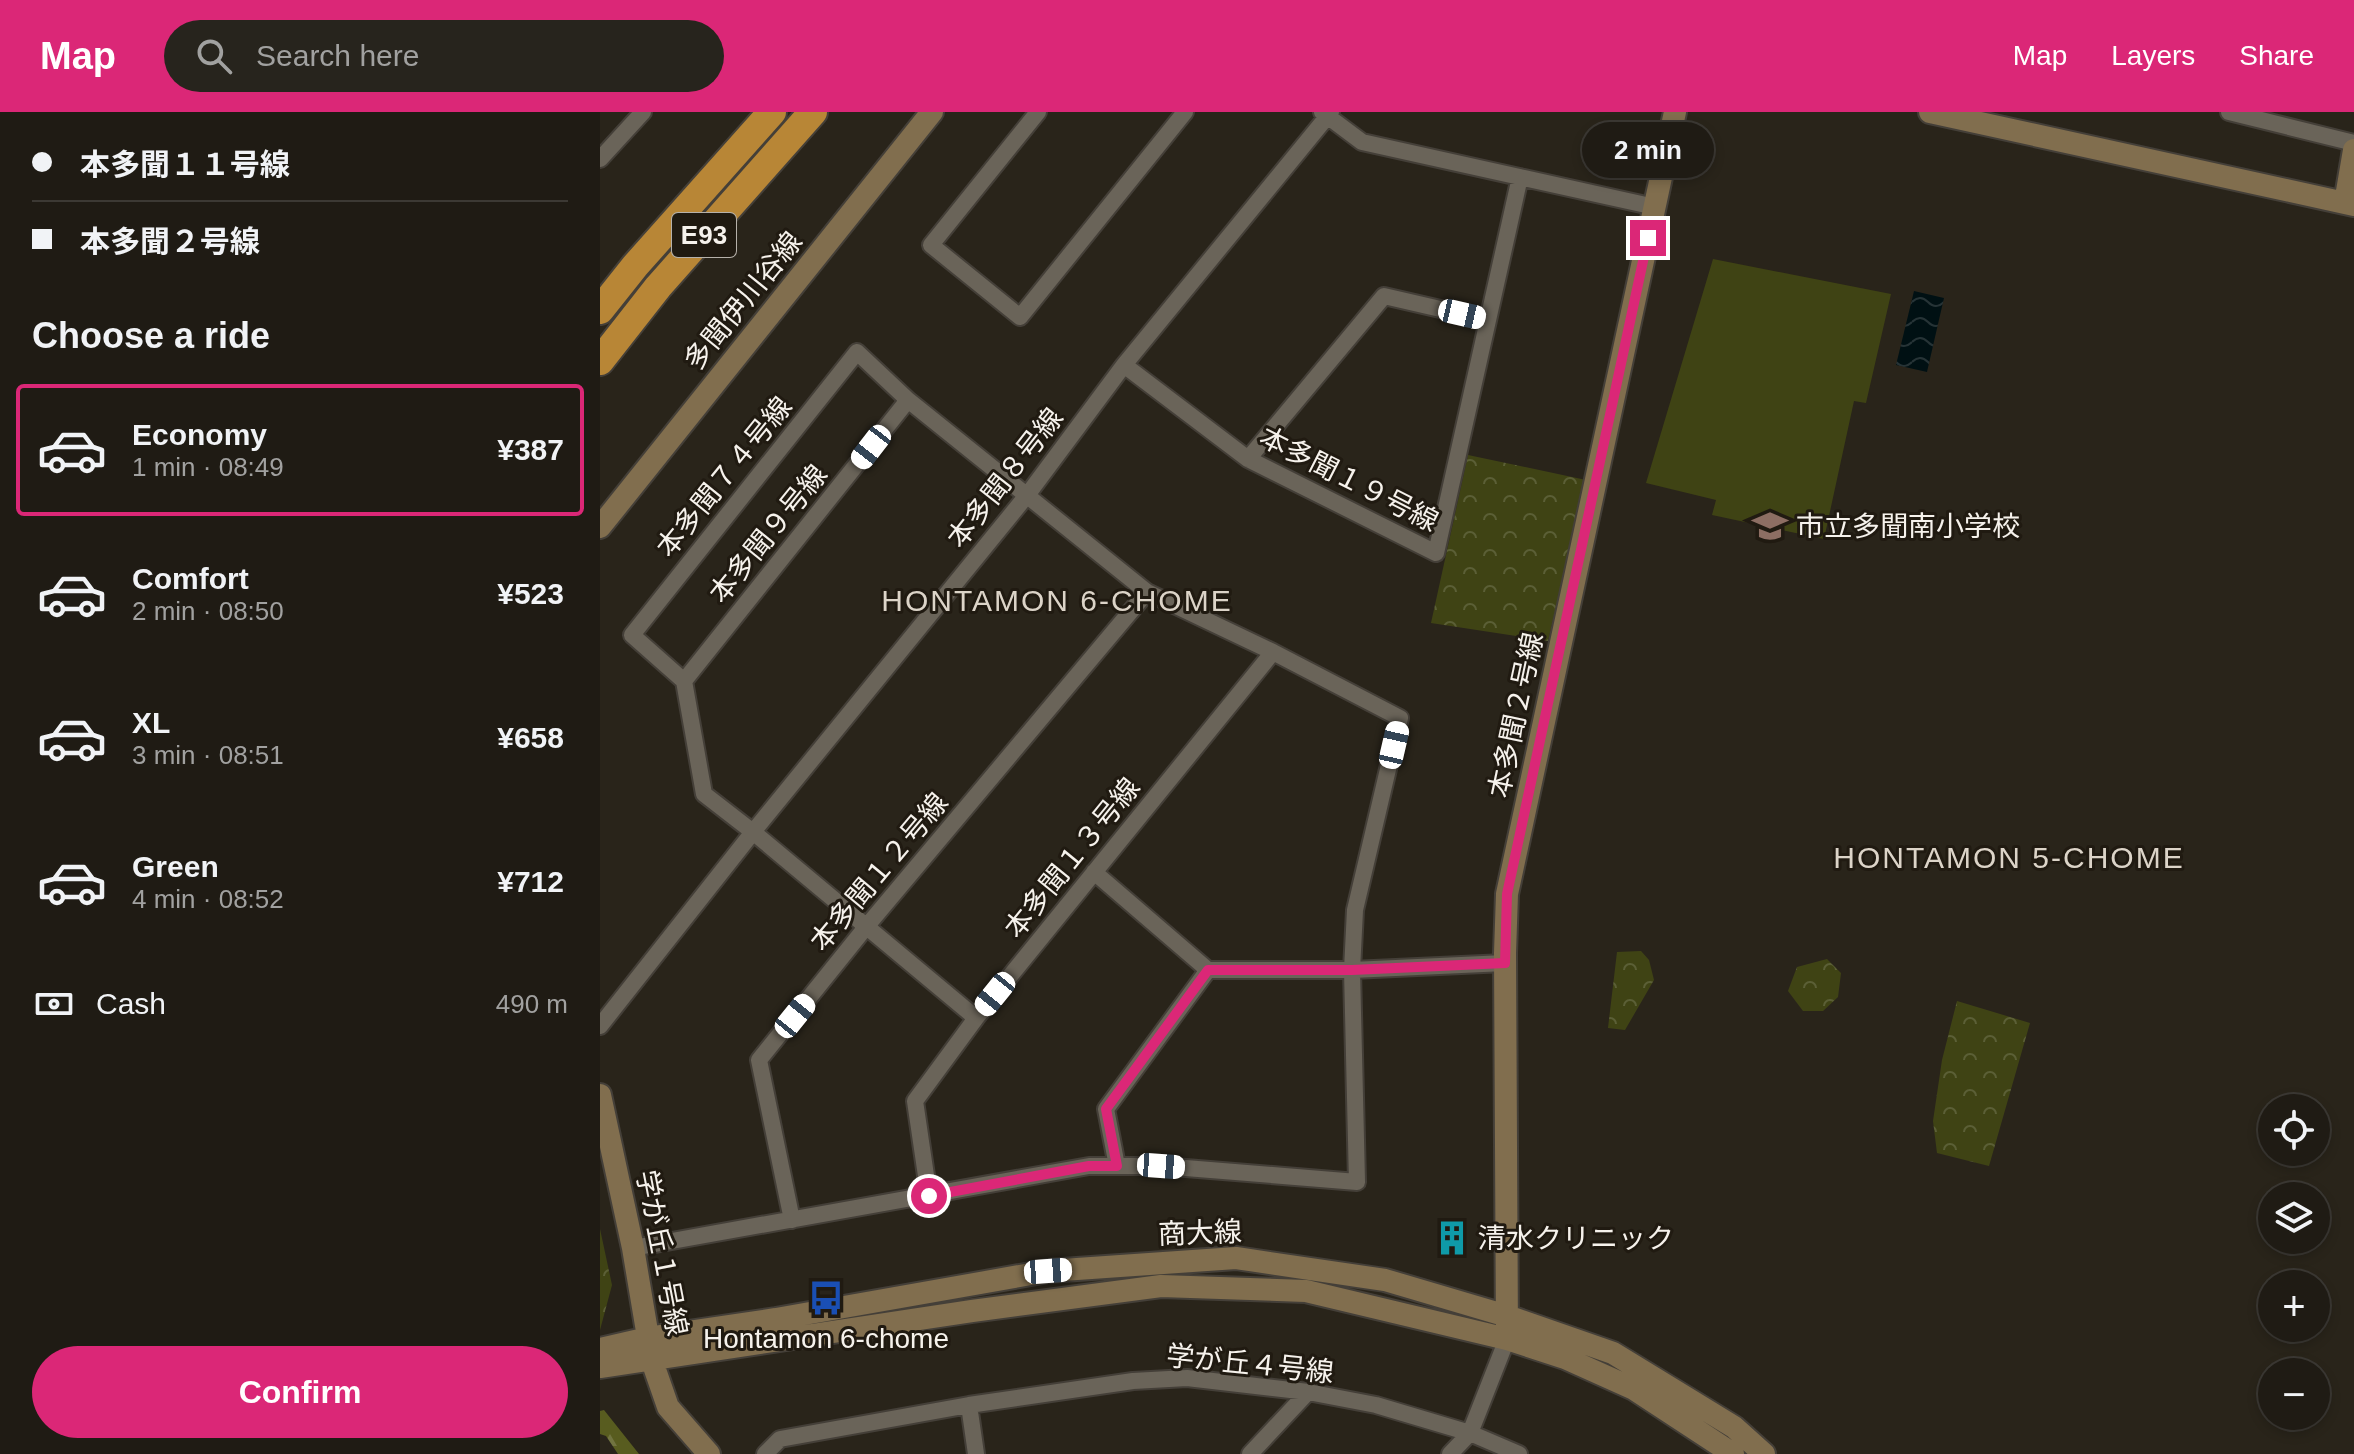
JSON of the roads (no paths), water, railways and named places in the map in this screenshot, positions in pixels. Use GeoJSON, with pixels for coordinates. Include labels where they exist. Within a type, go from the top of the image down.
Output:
{"type":"FeatureCollection","features":[{"type":"Feature","properties":{"kind":"highway","name":"E93"},"geometry":{"type":"LineString","coordinates":[[600,310],[635,266],[772,112]]}},
{"type":"Feature","properties":{"kind":"highway","name":"E93"},"geometry":{"type":"LineString","coordinates":[[600,361],[658,287],[813,112]]}},
{"type":"Feature","properties":{"kind":"street"},"geometry":{"type":"LineString","coordinates":[[600,159],[643,112]]}},
{"type":"Feature","properties":{"kind":"street","name":"多聞伊川谷線"},"geometry":{"type":"LineString","coordinates":[[600,527],[932,112]]}},
{"type":"Feature","properties":{"kind":"street"},"geometry":{"type":"LineString","coordinates":[[1038,112],[931,245],[1020,317],[1185,112]]}},
{"type":"Feature","properties":{"kind":"street","name":"本多聞２号線"},"geometry":{"type":"LineString","coordinates":[[1507,1339],[1507,894],[1675,112]]}},
{"type":"Feature","properties":{"kind":"street"},"geometry":{"type":"LineString","coordinates":[[1930,112],[2349,204],[2354,150]]}},
{"type":"Feature","properties":{"kind":"street"},"geometry":{"type":"LineString","coordinates":[[2235,113],[2354,143]]}},
{"type":"Feature","properties":{"kind":"street"},"geometry":{"type":"LineString","coordinates":[[1327,114],[1362,142],[1655,207]]}},
{"type":"Feature","properties":{"kind":"street","name":"本多聞８号線"},"geometry":{"type":"LineString","coordinates":[[600,1026],[1028,494],[1124,365],[1327,114]]}},
{"type":"Feature","properties":{"kind":"street","name":"本多聞１９号線"},"geometry":{"type":"LineString","coordinates":[[1124,365],[1248,459],[1436,553],[1520,177]]}},
{"type":"Feature","properties":{"kind":"street"},"geometry":{"type":"LineString","coordinates":[[1248,459],[1384,296],[1488,320]]}},
{"type":"Feature","properties":{"kind":"street","name":"本多聞７４号線"},"geometry":{"type":"LineString","coordinates":[[684,681],[632,635],[857,352],[908,400]]}},
{"type":"Feature","properties":{"kind":"street"},"geometry":{"type":"LineString","coordinates":[[633,1248],[1089,1166],[1161,1166],[1357,1182],[1352,970],[1355,910],[1400,718],[1273,652],[1147,592],[908,400]]}},
{"type":"Feature","properties":{"kind":"street","name":"本多聞９号線"},"geometry":{"type":"LineString","coordinates":[[684,681],[908,400]]}},
{"type":"Feature","properties":{"kind":"street","name":"本多聞１２号線"},"geometry":{"type":"LineString","coordinates":[[792,1220],[759,1060],[866,927],[1147,592]]}},
{"type":"Feature","properties":{"kind":"street","name":"本多聞１３号線"},"geometry":{"type":"LineString","coordinates":[[929,1196],[915,1101],[976,1018],[1273,652]]}},
{"type":"Feature","properties":{"kind":"street"},"geometry":{"type":"LineString","coordinates":[[684,681],[704,794],[976,1018]]}},
{"type":"Feature","properties":{"kind":"street"},"geometry":{"type":"LineString","coordinates":[[1094,872],[1208,970],[1352,970],[1505,963]]}},
{"type":"Feature","properties":{"kind":"street"},"geometry":{"type":"LineString","coordinates":[[1117,1166],[1106,1109],[1208,970]]}},
{"type":"Feature","properties":{"kind":"street","name":"学が丘１号線"},"geometry":{"type":"LineString","coordinates":[[600,1095],[633,1248],[652,1361],[668,1407],[709,1454]]}},
{"type":"Feature","properties":{"kind":"street","name":"商大線"},"geometry":{"type":"LineString","coordinates":[[600,1349],[648,1338],[776,1319],[1048,1271],[1236,1258],[1385,1280],[1507,1316],[1613,1353],[1734,1427],[1764,1454]]}},
{"type":"Feature","properties":{"kind":"street","name":"商大線"},"geometry":{"type":"LineString","coordinates":[[600,1367],[1161,1286],[1306,1291],[1507,1339],[1565,1358],[1634,1389],[1733,1454]]}},
{"type":"Feature","properties":{"kind":"street"},"geometry":{"type":"LineString","coordinates":[[1450,1454],[1470,1433],[1507,1339]]}},
{"type":"Feature","properties":{"kind":"street","name":"学が丘４号線"},"geometry":{"type":"LineString","coordinates":[[765,1454],[780,1439],[969,1405],[1133,1381],[1187,1378],[1308,1392],[1376,1405],[1470,1433],[1519,1454]]}},
{"type":"Feature","properties":{"kind":"street"},"geometry":{"type":"LineString","coordinates":[[1250,1454],[1308,1392]]}},
{"type":"Feature","properties":{"kind":"street"},"geometry":{"type":"LineString","coordinates":[[969,1405],[976,1454]]}},
{"type":"Feature","properties":{"kind":"water"},"geometry":{"type":"Polygon","coordinates":[[[1914,291],[1944,298],[1927,372],[1896,365],[1914,291]]]}},
{"type":"Feature","properties":{"kind":"place","name":"市立多聞南小学校"},"geometry":{"type":"Point","coordinates":[1770,526]}},
{"type":"Feature","properties":{"kind":"place","name":"清水クリニック"},"geometry":{"type":"Point","coordinates":[1452,1238]}},
{"type":"Feature","properties":{"kind":"place","name":"Hontamon 6-chome"},"geometry":{"type":"Point","coordinates":[826,1298]}},
{"type":"Feature","properties":{"kind":"district","name":"HONTAMON 6-CHOME"},"geometry":{"type":"Point","coordinates":[1057,600]}},
{"type":"Feature","properties":{"kind":"district","name":"HONTAMON 5-CHOME"},"geometry":{"type":"Point","coordinates":[2009,857]}}]}
